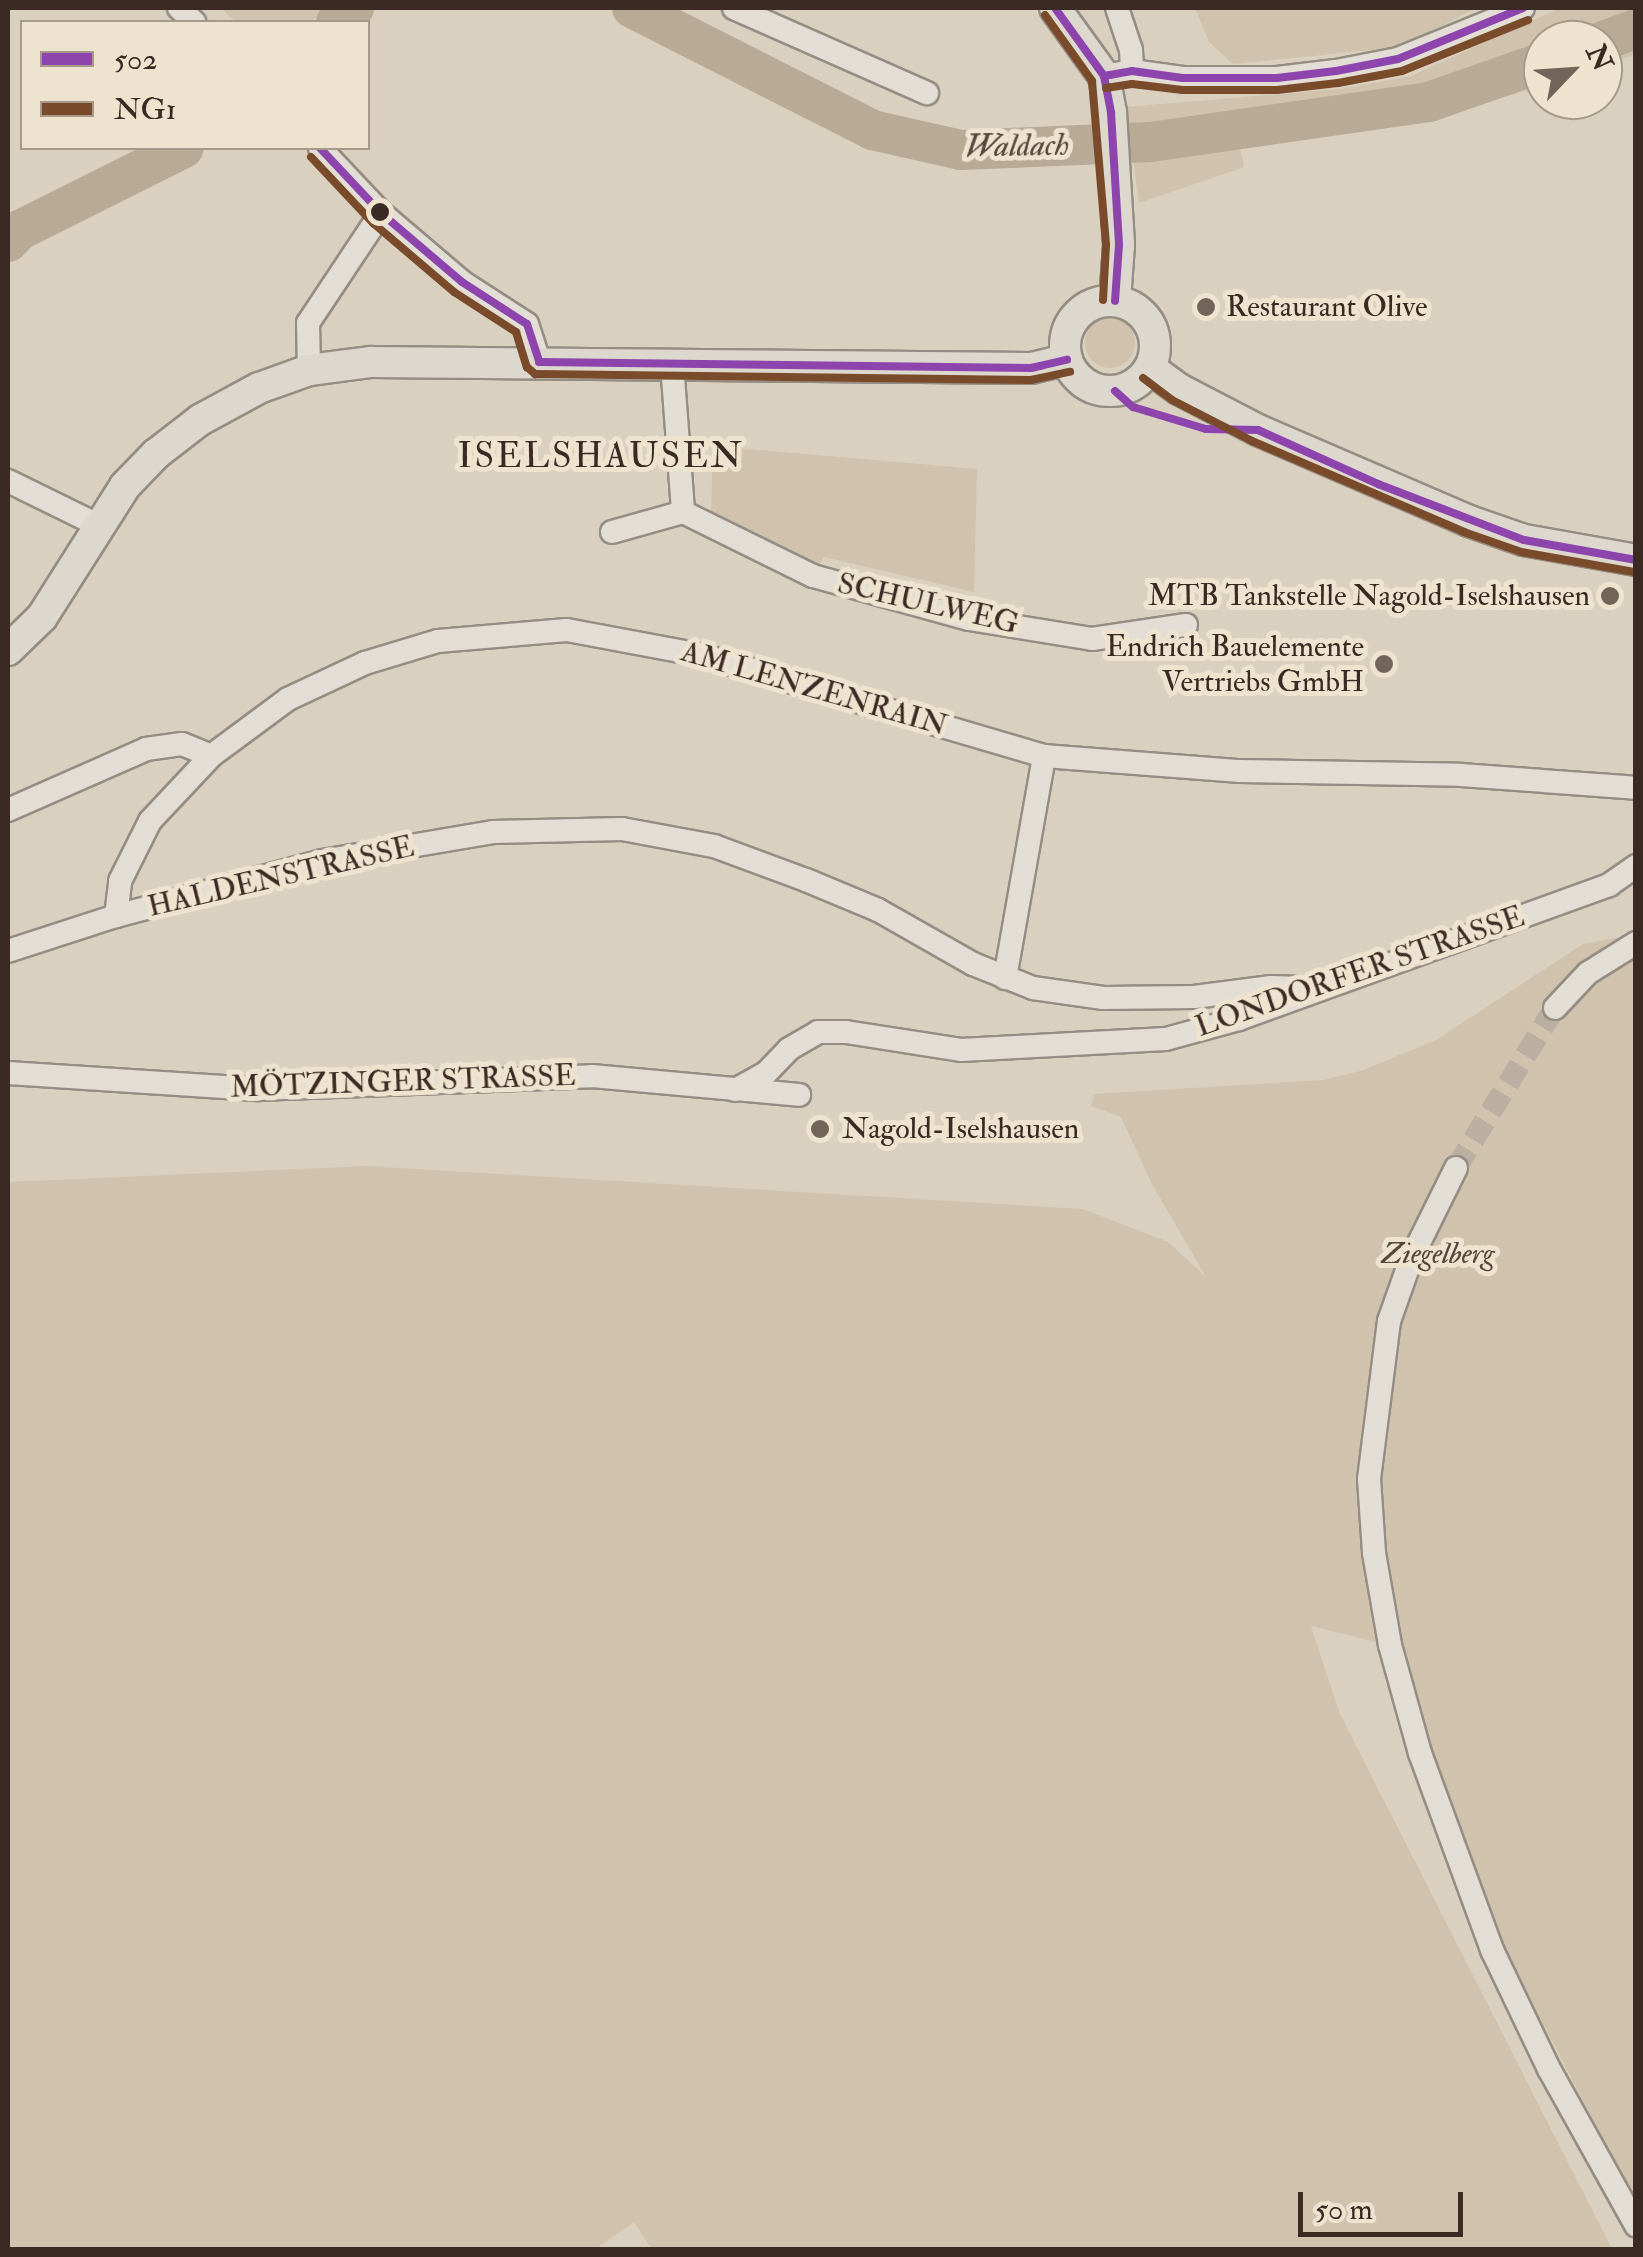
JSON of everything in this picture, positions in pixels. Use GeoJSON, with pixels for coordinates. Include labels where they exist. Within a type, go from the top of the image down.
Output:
{"type":"FeatureCollection","features":[{"type":"Feature","properties":{"kind":"main road"},"geometry":{"type":"LineString","coordinates":[[1055,8],[1118,73],[1112,128],[1119,269],[1115,301]]}},
{"type":"Feature","properties":{"kind":"main road"},"geometry":{"type":"LineString","coordinates":[[1115,301],[1129,305],[1150,325],[1154,354],[1150,368],[1129,387],[1100,390],[1074,374],[1066,360],[1068,330],[1088,306],[1115,301]]}},
{"type":"Feature","properties":{"kind":"main road"},"geometry":{"type":"LineString","coordinates":[[8,650],[42,617],[125,486],[156,454],[200,420],[259,388],[308,370],[371,362],[1030,368],[1066,360]]}},
{"type":"Feature","properties":{"kind":"main road"},"geometry":{"type":"LineString","coordinates":[[1150,368],[1178,389],[1258,430],[1469,521],[1524,540],[1636,560]]}},
{"type":"Feature","properties":{"kind":"street"},"geometry":{"type":"LineString","coordinates":[[734,8],[927,93]]}},
{"type":"Feature","properties":{"kind":"street"},"geometry":{"type":"LineString","coordinates":[[1117,8],[1131,50],[1118,73],[1230,78],[1336,71],[1398,59],[1523,8]]}},
{"type":"Feature","properties":{"kind":"street"},"geometry":{"type":"LineString","coordinates":[[322,150],[381,212],[462,282],[526,324],[539,362]]}},
{"type":"Feature","properties":{"kind":"street"},"geometry":{"type":"LineString","coordinates":[[308,370],[308,323],[381,212]]}},
{"type":"Feature","properties":{"kind":"street"},"geometry":{"type":"LineString","coordinates":[[612,532],[682,512],[672,364]]}},
{"type":"Feature","properties":{"kind":"street"},"geometry":{"type":"LineString","coordinates":[[8,481],[98,525]]}},
{"type":"Feature","properties":{"kind":"street","name":"SCHULWEG"},"geometry":{"type":"LineString","coordinates":[[682,512],[814,576],[969,620],[1092,639],[1186,625]]}},
{"type":"Feature","properties":{"kind":"street","name":"AM LENZENRAIN"},"geometry":{"type":"LineString","coordinates":[[116,916],[120,882],[150,821],[212,756],[288,699],[365,663],[438,641],[567,630],[701,656],[1044,756],[1164,766],[1461,775],[1636,788]]}},
{"type":"Feature","properties":{"kind":"street"},"geometry":{"type":"LineString","coordinates":[[8,810],[146,749],[182,744],[212,756]]}},
{"type":"Feature","properties":{"kind":"street"},"geometry":{"type":"LineString","coordinates":[[1004,978],[1044,756]]}},
{"type":"Feature","properties":{"kind":"street","name":"HALDENSTRASSE"},"geometry":{"type":"LineString","coordinates":[[8,951],[116,916],[322,861],[493,832],[622,829],[714,846],[806,880],[878,910],[1004,978],[1033,988],[1103,998],[1194,997],[1272,987],[1295,988],[1302,996]]}},
{"type":"Feature","properties":{"kind":"street","name":"LONDORFER STRASSE"},"geometry":{"type":"LineString","coordinates":[[735,1090],[766,1073],[788,1049],[818,1032],[846,1032],[961,1050],[1166,1038],[1302,996],[1608,886],[1636,866]]}},
{"type":"Feature","properties":{"kind":"street"},"geometry":{"type":"LineString","coordinates":[[1555,1008],[1588,974],[1636,943]]}},
{"type":"Feature","properties":{"kind":"street","name":"MÖTZINGER STRASSE"},"geometry":{"type":"LineString","coordinates":[[8,1073],[258,1089],[592,1076],[799,1096]]}},
{"type":"Feature","properties":{"kind":"street"},"geometry":{"type":"LineString","coordinates":[[1456,1168],[1411,1258],[1389,1321],[1370,1460],[1374,1553],[1390,1645],[1420,1752],[1492,1950],[1549,2069],[1636,2225]]}},
{"type":"Feature","properties":{"kind":"green space"},"geometry":{"type":"Polygon","coordinates":[[[221,8],[328,8],[313,20],[234,20],[221,8]]]}},
{"type":"Feature","properties":{"kind":"green space"},"geometry":{"type":"Polygon","coordinates":[[[1195,8],[1476,8],[1401,47],[1233,64],[1209,42],[1195,8]]]}},
{"type":"Feature","properties":{"kind":"green space"},"geometry":{"type":"Polygon","coordinates":[[[1560,8],[1635,8],[1635,55],[1623,59],[1623,20],[1534,20],[1560,8]]]}},
{"type":"Feature","properties":{"kind":"green space"},"geometry":{"type":"Polygon","coordinates":[[[1523,25],[1523,91],[1240,148],[1244,167],[1139,203],[1126,107],[1341,89],[1411,76],[1523,25]]]}},
{"type":"Feature","properties":{"kind":"green space"},"geometry":{"type":"Polygon","coordinates":[[[1110,318],[1128,325],[1135,343],[1128,361],[1110,368],[1092,361],[1085,343],[1092,325],[1110,318]]]}},
{"type":"Feature","properties":{"kind":"green space"},"geometry":{"type":"Polygon","coordinates":[[[713,446],[977,469],[974,592],[824,557],[813,576],[711,511],[713,446]]]}},
{"type":"Feature","properties":{"kind":"green space","name":"Ziegelberg"},"geometry":{"type":"Polygon","coordinates":[[[1635,934],[1635,2200],[1492,1926],[1380,1643],[1311,1626],[1339,1712],[1612,2249],[652,2250],[634,2222],[594,2250],[8,2249],[8,1182],[366,1166],[1083,1209],[1168,1242],[1206,1277],[1152,1184],[1121,1117],[1091,1106],[1094,1094],[1322,1080],[1361,1071],[1436,1040],[1583,944],[1635,934]]]}},
{"type":"Feature","properties":{"kind":"waterway"},"geometry":{"type":"LineString","coordinates":[[339,20],[354,8]]}},
{"type":"Feature","properties":{"kind":"waterway","name":"Waldach"},"geometry":{"type":"LineString","coordinates":[[632,8],[872,130],[961,150],[1151,142],[1429,102],[1523,69]]}},
{"type":"Feature","properties":{"kind":"waterway","name":"Waldach"},"geometry":{"type":"LineString","coordinates":[[1623,34],[1636,29]]}},
{"type":"Feature","properties":{"kind":"waterway"},"geometry":{"type":"LineString","coordinates":[[8,242],[20,230],[180,150]]}},
{"type":"Feature","properties":{"kind":"tunnel"},"geometry":{"type":"LineString","coordinates":[[1456,1168],[1555,1008]]}},
{"type":"Feature","properties":{"kind":"transit line","name":"502"},"geometry":{"type":"LineString","coordinates":[[1055,8],[1104,76],[1111,113],[1119,245],[1115,301]]}},
{"type":"Feature","properties":{"kind":"transit line","name":"502"},"geometry":{"type":"LineString","coordinates":[[1104,76],[1132,71],[1183,78],[1277,78],[1336,71],[1398,59],[1523,8]]}},
{"type":"Feature","properties":{"kind":"transit line","name":"NG1"},"geometry":{"type":"LineString","coordinates":[[1045,15],[1092,81],[1106,245],[1103,300]]}},
{"type":"Feature","properties":{"kind":"transit line","name":"NG1"},"geometry":{"type":"LineString","coordinates":[[1106,88],[1132,84],[1183,90],[1277,90],[1338,83],[1402,71],[1523,22]]}},
{"type":"Feature","properties":{"kind":"transit line","name":"502"},"geometry":{"type":"LineString","coordinates":[[322,150],[381,213],[462,282],[527,324],[539,362]]}},
{"type":"Feature","properties":{"kind":"transit line","name":"NG1"},"geometry":{"type":"LineString","coordinates":[[311,157],[373,223],[454,292],[516,332],[527,367],[535,374],[1031,380],[1070,372]]}},
{"type":"Feature","properties":{"kind":"transit line","name":"502"},"geometry":{"type":"LineString","coordinates":[[539,362],[1031,368],[1067,360]]}},
{"type":"Feature","properties":{"kind":"transit line","name":"NG1"},"geometry":{"type":"LineString","coordinates":[[1143,378],[1172,400],[1252,441],[1464,532],[1521,552],[1634,572]]}},
{"type":"Feature","properties":{"kind":"transit line","name":"502"},"geometry":{"type":"LineString","coordinates":[[1115,391],[1133,407],[1206,429],[1258,430],[1378,484],[1524,540],[1636,560]]}},
{"type":"Feature","properties":{"kind":"place","name":"Restaurant Olive"},"geometry":{"type":"Point","coordinates":[1206,307]}},
{"type":"Feature","properties":{"kind":"place","name":"MTB Tankstelle Nagold-Iselshausen"},"geometry":{"type":"Point","coordinates":[1610,596]}},
{"type":"Feature","properties":{"kind":"place","name":"Endrich Bauelemente Vertriebs GmbH"},"geometry":{"type":"Point","coordinates":[1384,664]}},
{"type":"Feature","properties":{"kind":"place","name":"Nagold-Iselshausen"},"geometry":{"type":"Point","coordinates":[820,1129]}},
{"type":"Feature","properties":{"kind":"district","name":"ISELSHAUSEN"},"geometry":{"type":"Point","coordinates":[601,456]}}]}
